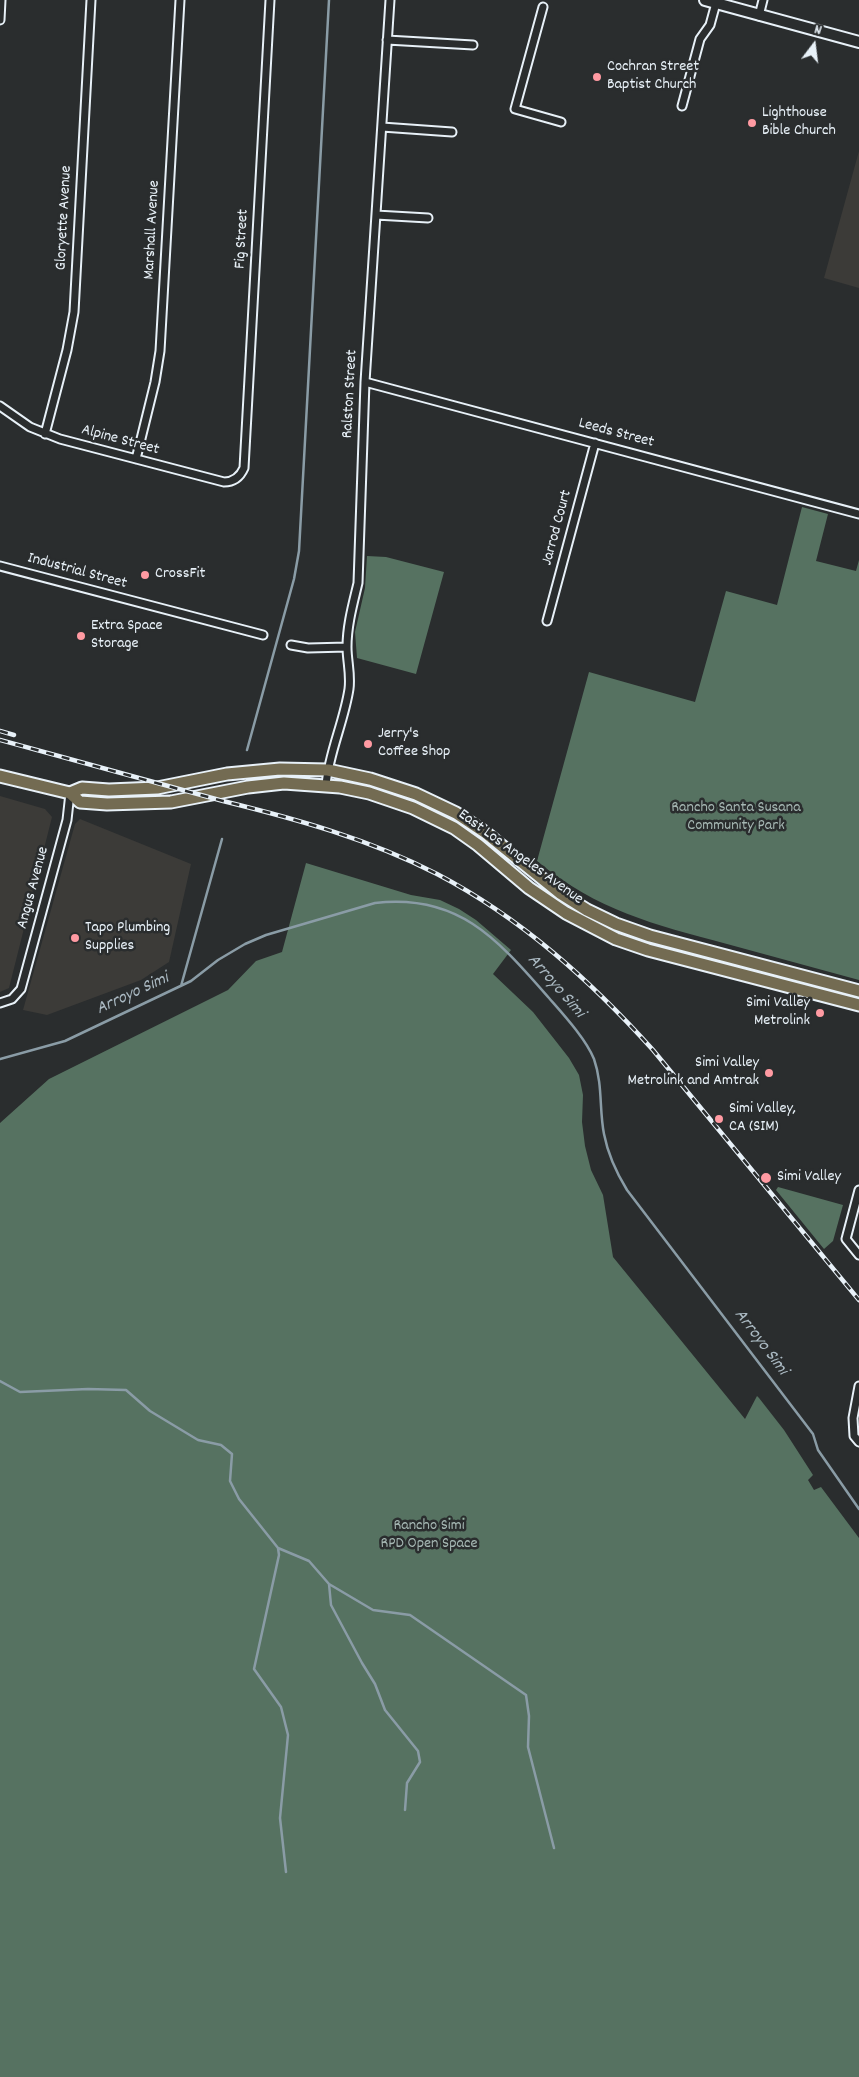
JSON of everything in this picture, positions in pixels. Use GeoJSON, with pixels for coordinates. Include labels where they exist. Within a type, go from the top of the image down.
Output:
{"type":"FeatureCollection","features":[{"type":"Feature","properties":{"kind":"main road"},"geometry":{"type":"LineString","coordinates":[[705,0],[859,42]]}},
{"type":"Feature","properties":{"kind":"main road","name":"East Los Angeles Avenue"},"geometry":{"type":"LineString","coordinates":[[70,793],[82,788],[118,790],[157,788],[251,771],[280,769],[328,770],[353,775],[392,785],[456,813],[486,833],[560,893],[587,910],[616,924],[650,936],[859,991]]}},
{"type":"Feature","properties":{"kind":"main road","name":"East Los Angeles Avenue"},"geometry":{"type":"LineString","coordinates":[[0,776],[70,793],[80,802],[132,804],[171,802],[263,784],[300,783],[350,788],[378,796],[435,818],[478,845],[551,904],[616,939],[648,950],[859,1005]]}},
{"type":"Feature","properties":{"kind":"street"},"geometry":{"type":"LineString","coordinates":[[0,20],[1,0]]}},
{"type":"Feature","properties":{"kind":"street","name":"Gloryette Avenue"},"geometry":{"type":"LineString","coordinates":[[45,434],[67,350],[74,312],[90,0]]}},
{"type":"Feature","properties":{"kind":"street","name":"Marshall Avenue"},"geometry":{"type":"LineString","coordinates":[[136,459],[155,382],[160,351],[180,0]]}},
{"type":"Feature","properties":{"kind":"street","name":"Fig Street"},"geometry":{"type":"LineString","coordinates":[[238,477],[244,468],[270,0]]}},
{"type":"Feature","properties":{"kind":"street","name":"Ralston Street"},"geometry":{"type":"LineString","coordinates":[[326,785],[328,770],[349,691],[350,678],[347,647],[358,583],[365,382],[390,0]]}},
{"type":"Feature","properties":{"kind":"street"},"geometry":{"type":"LineString","coordinates":[[759,16],[763,0]]}},
{"type":"Feature","properties":{"kind":"street"},"geometry":{"type":"LineString","coordinates":[[682,106],[700,39],[710,26],[716,3]]}},
{"type":"Feature","properties":{"kind":"street"},"geometry":{"type":"LineString","coordinates":[[543,7],[515,109],[561,122]]}},
{"type":"Feature","properties":{"kind":"street"},"geometry":{"type":"LineString","coordinates":[[387,40],[473,44]]}},
{"type":"Feature","properties":{"kind":"street"},"geometry":{"type":"LineString","coordinates":[[382,127],[452,132]]}},
{"type":"Feature","properties":{"kind":"street"},"geometry":{"type":"LineString","coordinates":[[376,215],[428,218]]}},
{"type":"Feature","properties":{"kind":"street","name":"Leeds Street"},"geometry":{"type":"LineString","coordinates":[[365,382],[859,514]]}},
{"type":"Feature","properties":{"kind":"street","name":"Alpine Street"},"geometry":{"type":"LineString","coordinates":[[0,406],[18,420],[45,434],[224,482],[230,482],[238,477]]}},
{"type":"Feature","properties":{"kind":"street","name":"Jarrod Court"},"geometry":{"type":"LineString","coordinates":[[548,621],[595,443]]}},
{"type":"Feature","properties":{"kind":"street","name":"Industrial Street"},"geometry":{"type":"LineString","coordinates":[[0,566],[263,636]]}},
{"type":"Feature","properties":{"kind":"street"},"geometry":{"type":"LineString","coordinates":[[291,645],[308,648],[347,647]]}},
{"type":"Feature","properties":{"kind":"street","name":"Angus Avenue"},"geometry":{"type":"LineString","coordinates":[[0,1003],[12,999],[21,989],[67,820],[70,793]]}},
{"type":"Feature","properties":{"kind":"street"},"geometry":{"type":"LineString","coordinates":[[859,1190],[846,1239],[859,1255]]}},
{"type":"Feature","properties":{"kind":"street"},"geometry":{"type":"LineString","coordinates":[[859,1386],[852,1418],[854,1436],[859,1441]]}},
{"type":"Feature","properties":{"kind":"shaded area"},"geometry":{"type":"Polygon","coordinates":[[[859,151],[859,288],[824,278],[859,151]]]}},
{"type":"Feature","properties":{"kind":"shaded area"},"geometry":{"type":"Polygon","coordinates":[[[0,796],[45,809],[52,817],[9,988],[0,992],[0,796]]]}},
{"type":"Feature","properties":{"kind":"shaded area"},"geometry":{"type":"Polygon","coordinates":[[[80,819],[191,864],[169,962],[141,980],[47,1015],[23,1010],[75,824],[80,819]]]}},
{"type":"Feature","properties":{"kind":"green space","name":"Rancho Santa Susana Community Park"},"geometry":{"type":"Polygon","coordinates":[[[802,507],[828,514],[816,561],[856,571],[859,560],[859,980],[675,930],[627,914],[582,892],[537,861],[589,672],[695,702],[726,591],[777,605],[802,507]]]}},
{"type":"Feature","properties":{"kind":"green space"},"geometry":{"type":"Polygon","coordinates":[[[367,556],[386,557],[444,572],[416,674],[357,658],[355,632],[365,588],[367,556]]]}},
{"type":"Feature","properties":{"kind":"green space","name":"Rancho Simi RPD Open Space"},"geometry":{"type":"Polygon","coordinates":[[[306,863],[411,895],[440,900],[476,920],[511,950],[493,974],[533,1012],[569,1058],[579,1075],[583,1095],[582,1122],[585,1146],[591,1170],[603,1195],[613,1257],[745,1419],[757,1396],[759,1398],[784,1430],[813,1475],[808,1480],[814,1490],[821,1487],[859,1538],[859,2077],[0,2077],[0,1123],[49,1079],[228,990],[256,961],[282,952],[306,863]]]}},
{"type":"Feature","properties":{"kind":"green space"},"geometry":{"type":"Polygon","coordinates":[[[778,1187],[843,1205],[833,1241],[824,1249],[776,1190],[778,1187]]]}},
{"type":"Feature","properties":{"kind":"waterway"},"geometry":{"type":"LineString","coordinates":[[247,750],[294,579],[299,551],[329,0]]}},
{"type":"Feature","properties":{"kind":"waterway"},"geometry":{"type":"LineString","coordinates":[[181,986],[222,839]]}},
{"type":"Feature","properties":{"kind":"waterway","name":"Arroyo Simi"},"geometry":{"type":"LineString","coordinates":[[0,1059],[65,1041],[191,981],[218,960],[245,944],[266,935],[375,903],[405,902],[430,905],[454,913],[494,940],[512,957],[561,1011],[586,1043],[597,1069],[606,1142],[613,1163],[627,1190],[813,1434],[818,1450],[859,1509]]}},
{"type":"Feature","properties":{"kind":"waterway"},"geometry":{"type":"LineString","coordinates":[[0,1381],[20,1392],[88,1389],[126,1390],[150,1411],[198,1440],[221,1445],[232,1454],[230,1481],[239,1499],[278,1548],[309,1561],[329,1584],[331,1605],[375,1684],[385,1710],[418,1751],[420,1762],[407,1783],[405,1810]]}},
{"type":"Feature","properties":{"kind":"waterway"},"geometry":{"type":"LineString","coordinates":[[278,1548],[279,1555],[254,1669],[281,1707],[288,1735],[280,1818],[286,1872]]}},
{"type":"Feature","properties":{"kind":"waterway"},"geometry":{"type":"LineString","coordinates":[[329,1584],[373,1610],[410,1615],[526,1695],[529,1716],[528,1747],[554,1848]]}},
{"type":"Feature","properties":{"kind":"railway"},"geometry":{"type":"LineString","coordinates":[[0,731],[14,735]]}},
{"type":"Feature","properties":{"kind":"railway"},"geometry":{"type":"LineString","coordinates":[[0,740],[332,831],[385,850],[437,874],[468,891],[553,952],[629,1024],[653,1050],[859,1300]]}},
{"type":"Feature","properties":{"kind":"place","name":"Cochran Street Baptist Church"},"geometry":{"type":"Point","coordinates":[597,77]}},
{"type":"Feature","properties":{"kind":"place","name":"Lighthouse Bible Church"},"geometry":{"type":"Point","coordinates":[752,123]}},
{"type":"Feature","properties":{"kind":"place","name":"CrossFit"},"geometry":{"type":"Point","coordinates":[145,575]}},
{"type":"Feature","properties":{"kind":"place","name":"Extra Space Storage"},"geometry":{"type":"Point","coordinates":[81,636]}},
{"type":"Feature","properties":{"kind":"place","name":"Jerry's Coffee Shop"},"geometry":{"type":"Point","coordinates":[368,744]}},
{"type":"Feature","properties":{"kind":"place","name":"Tapo Plumbing Supplies"},"geometry":{"type":"Point","coordinates":[75,938]}},
{"type":"Feature","properties":{"kind":"place","name":"Simi Valley Metrolink"},"geometry":{"type":"Point","coordinates":[820,1013]}},
{"type":"Feature","properties":{"kind":"place","name":"Simi Valley Metrolink and Amtrak"},"geometry":{"type":"Point","coordinates":[769,1073]}},
{"type":"Feature","properties":{"kind":"place","name":"Simi Valley, CA (SIM)"},"geometry":{"type":"Point","coordinates":[719,1119]}},
{"type":"Feature","properties":{"kind":"place","name":"Simi Valley"},"geometry":{"type":"Point","coordinates":[766,1178]}}]}
